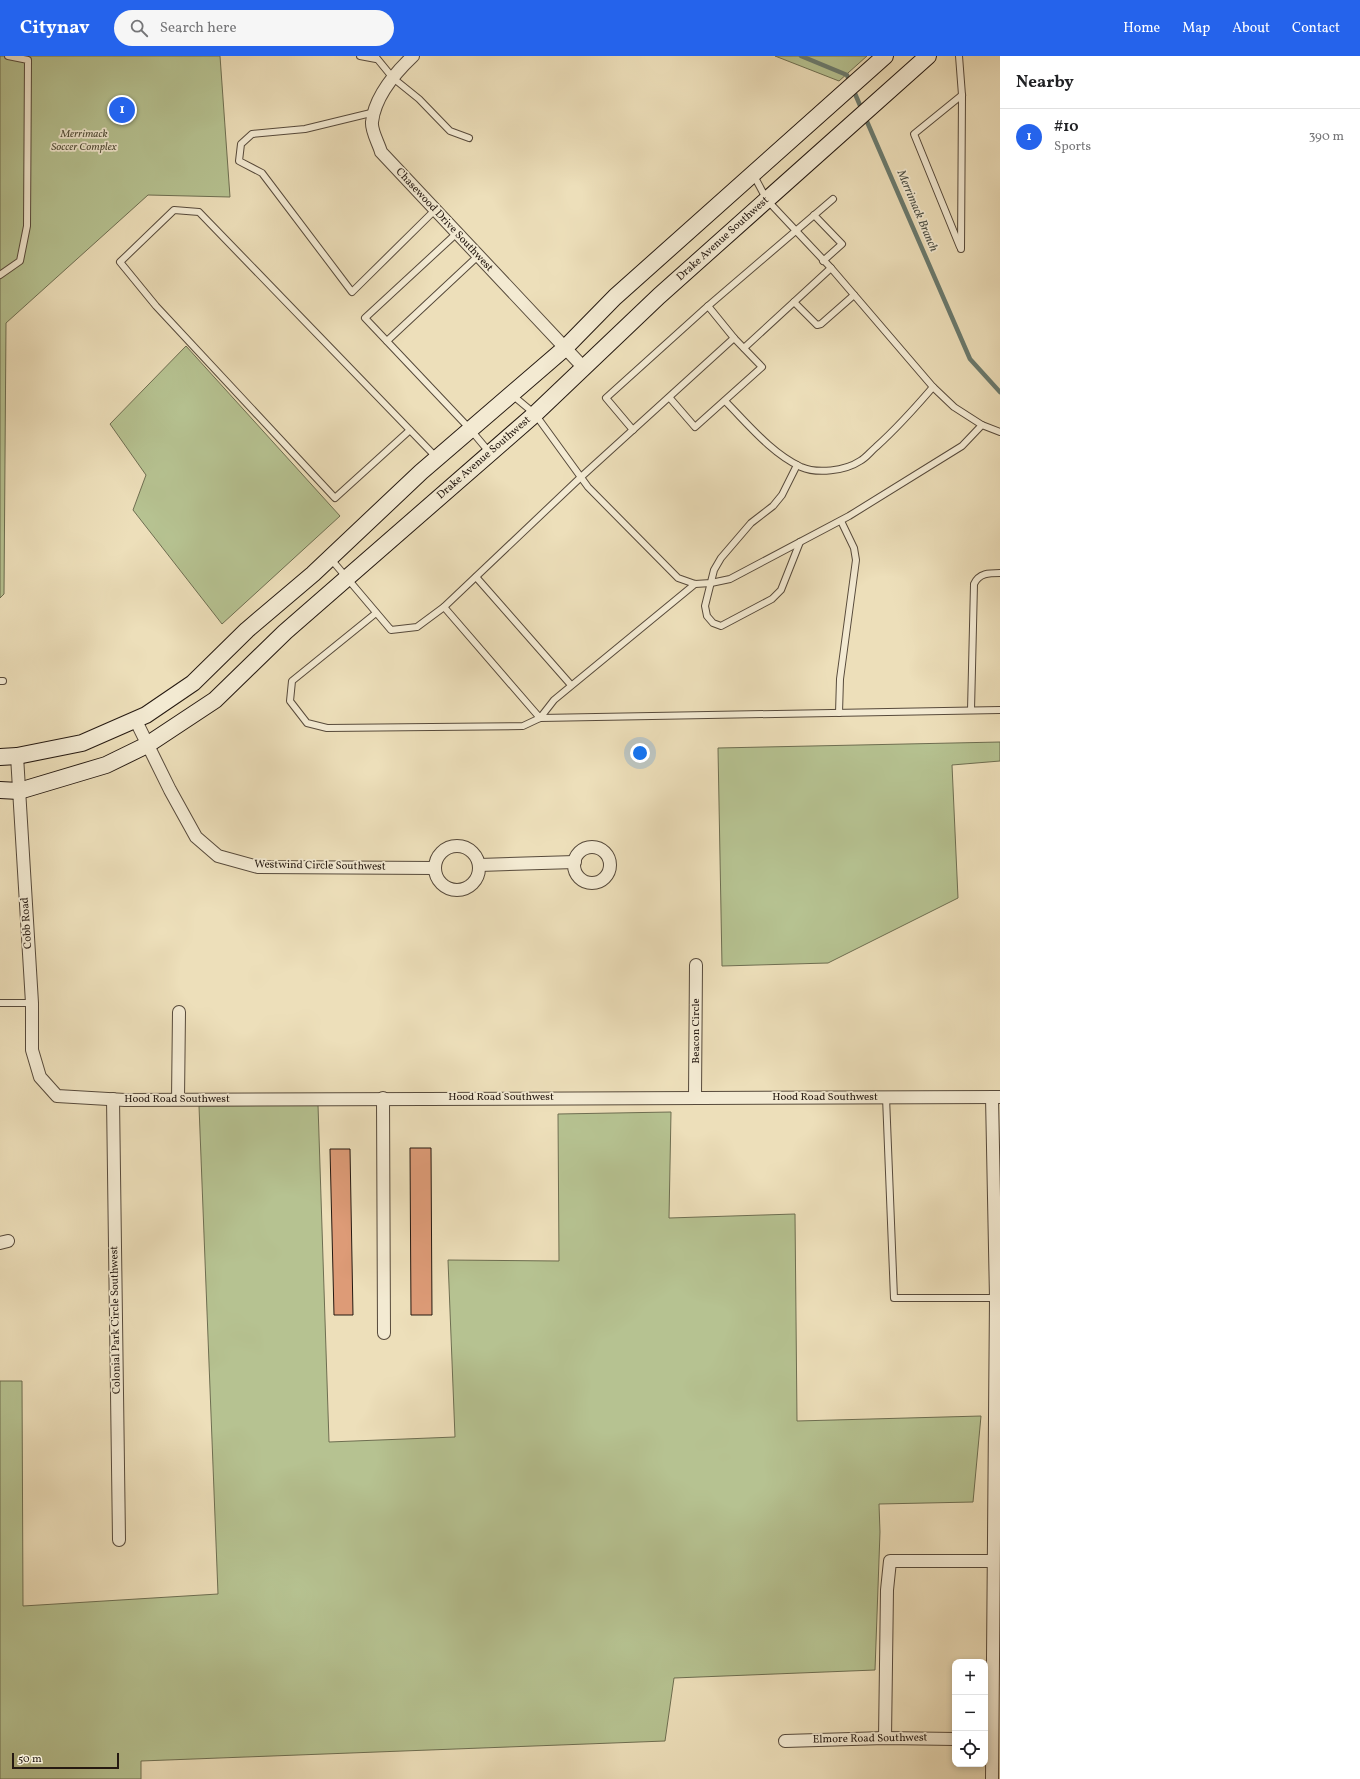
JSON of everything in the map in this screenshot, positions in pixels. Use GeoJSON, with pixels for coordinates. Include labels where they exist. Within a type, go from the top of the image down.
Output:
{"type":"FeatureCollection","features":[{"type":"Feature","properties":{"kind":"street","name":"Chasewood Drive Southwest"},"geometry":{"type":"LineString","coordinates":[[413,56],[400,68],[393,78],[381,96],[375,112],[372,123],[381,152],[584,368]]}},
{"type":"Feature","properties":{"kind":"street"},"geometry":{"type":"LineString","coordinates":[[0,757],[17,756],[82,743],[146,715],[193,683],[247,630],[330,558],[437,458],[565,348],[615,297],[885,56]]}},
{"type":"Feature","properties":{"kind":"street","name":"Drake Avenue Southwest"},"geometry":{"type":"LineString","coordinates":[[0,790],[19,791],[106,765],[148,745],[215,700],[285,632],[535,414],[659,296],[767,200],[857,117],[874,104],[928,56]]}},
{"type":"Feature","properties":{"kind":"street","name":"Westwind Circle Southwest"},"geometry":{"type":"LineString","coordinates":[[135,719],[170,790],[196,837],[218,856],[258,867],[435,868]]}},
{"type":"Feature","properties":{"kind":"street","name":"Cobb Road"},"geometry":{"type":"LineString","coordinates":[[17,756],[34,1055]]}},
{"type":"Feature","properties":{"kind":"street"},"geometry":{"type":"LineString","coordinates":[[460,846],[472,852],[479,865],[476,879],[466,888],[459,890],[445,886],[436,875],[435,868],[437,860],[446,849],[460,846]]}},
{"type":"Feature","properties":{"kind":"street"},"geometry":{"type":"LineString","coordinates":[[479,865],[575,862]]}},
{"type":"Feature","properties":{"kind":"street","name":"Beacon Circle"},"geometry":{"type":"LineString","coordinates":[[695,1097],[696,965]]}},
{"type":"Feature","properties":{"kind":"street"},"geometry":{"type":"LineString","coordinates":[[178,1099],[179,1012]]}},
{"type":"Feature","properties":{"kind":"street","name":"Hood Road Southwest"},"geometry":{"type":"LineString","coordinates":[[34,1055],[40,1077],[57,1096],[113,1099],[996,1097]]}},
{"type":"Feature","properties":{"kind":"street"},"geometry":{"type":"LineString","coordinates":[[992,1779],[993,1561],[998,1368],[996,1298],[998,1272],[996,1097]]}},
{"type":"Feature","properties":{"kind":"street"},"geometry":{"type":"LineString","coordinates":[[384,1098],[384,1333]]}},
{"type":"Feature","properties":{"kind":"street","name":"Colonial Park Circle Southwest"},"geometry":{"type":"LineString","coordinates":[[113,1099],[119,1540]]}},
{"type":"Feature","properties":{"kind":"street"},"geometry":{"type":"LineString","coordinates":[[885,1738],[887,1590],[890,1561],[993,1561]]}},
{"type":"Feature","properties":{"kind":"street","name":"Elmore Road Southwest"},"geometry":{"type":"LineString","coordinates":[[785,1741],[885,1738],[952,1739]]}},
{"type":"Feature","properties":{"kind":"lane"},"geometry":{"type":"LineString","coordinates":[[0,275],[20,261],[27,226],[28,60],[8,56]]}},
{"type":"Feature","properties":{"kind":"lane"},"geometry":{"type":"LineString","coordinates":[[360,56],[375,58],[393,78],[419,99],[450,131],[469,138]]}},
{"type":"Feature","properties":{"kind":"lane"},"geometry":{"type":"LineString","coordinates":[[959,56],[962,95],[961,249],[914,134],[962,95]]}},
{"type":"Feature","properties":{"kind":"lane"},"geometry":{"type":"LineString","coordinates":[[375,112],[305,129],[252,134],[241,144],[239,161],[262,173],[352,292],[435,210]]}},
{"type":"Feature","properties":{"kind":"lane"},"geometry":{"type":"LineString","coordinates":[[753,174],[767,200],[831,268],[933,387],[954,407],[982,425],[1000,432]]}},
{"type":"Feature","properties":{"kind":"lane"},"geometry":{"type":"LineString","coordinates":[[633,430],[606,398],[708,306],[833,199]]}},
{"type":"Feature","properties":{"kind":"lane"},"geometry":{"type":"LineString","coordinates":[[410,430],[335,498],[156,306],[120,262],[174,210],[199,212],[410,430],[437,458]]}},
{"type":"Feature","properties":{"kind":"lane"},"geometry":{"type":"LineString","coordinates":[[814,215],[842,244],[823,261]]}},
{"type":"Feature","properties":{"kind":"lane"},"geometry":{"type":"LineString","coordinates":[[457,233],[365,318],[470,429],[490,453]]}},
{"type":"Feature","properties":{"kind":"lane"},"geometry":{"type":"LineString","coordinates":[[387,341],[478,256]]}},
{"type":"Feature","properties":{"kind":"lane"},"geometry":{"type":"LineString","coordinates":[[744,348],[831,268]]}},
{"type":"Feature","properties":{"kind":"lane"},"geometry":{"type":"LineString","coordinates":[[794,302],[817,325],[821,324],[854,295]]}},
{"type":"Feature","properties":{"kind":"lane"},"geometry":{"type":"LineString","coordinates":[[669,397],[695,427],[762,367],[734,338],[708,306]]}},
{"type":"Feature","properties":{"kind":"lane"},"geometry":{"type":"LineString","coordinates":[[330,558],[391,630],[417,627],[444,607],[581,477],[734,338]]}},
{"type":"Feature","properties":{"kind":"lane"},"geometry":{"type":"LineString","coordinates":[[725,401],[764,440],[797,465],[813,470],[826,471],[860,462],[897,428],[933,387]]}},
{"type":"Feature","properties":{"kind":"lane"},"geometry":{"type":"LineString","coordinates":[[511,394],[535,414],[581,477],[634,534],[678,578],[694,584],[730,580],[841,521],[962,446],[982,425]]}},
{"type":"Feature","properties":{"kind":"lane"},"geometry":{"type":"LineString","coordinates":[[797,465],[778,500],[751,523],[721,558],[714,570],[705,606],[707,616],[713,623],[720,626],[772,599],[781,590],[800,542]]}},
{"type":"Feature","properties":{"kind":"lane"},"geometry":{"type":"LineString","coordinates":[[839,713],[840,679],[856,560],[854,548],[841,521]]}},
{"type":"Feature","properties":{"kind":"lane"},"geometry":{"type":"LineString","coordinates":[[971,710],[974,584],[977,578],[982,575],[1000,573]]}},
{"type":"Feature","properties":{"kind":"lane"},"geometry":{"type":"LineString","coordinates":[[476,577],[571,685]]}},
{"type":"Feature","properties":{"kind":"lane"},"geometry":{"type":"LineString","coordinates":[[540,718],[554,700],[571,685],[694,584]]}},
{"type":"Feature","properties":{"kind":"lane"},"geometry":{"type":"LineString","coordinates":[[444,607],[540,718]]}},
{"type":"Feature","properties":{"kind":"lane"},"geometry":{"type":"LineString","coordinates":[[376,613],[292,681],[290,701],[307,723],[327,728],[522,726],[540,718],[1000,710]]}},
{"type":"Feature","properties":{"kind":"lane"},"geometry":{"type":"LineString","coordinates":[[0,1003],[32,1003]]}},
{"type":"Feature","properties":{"kind":"lane"},"geometry":{"type":"LineString","coordinates":[[886,1097],[894,1298],[996,1298]]}},
{"type":"Feature","properties":{"kind":"green space","name":"Merrimack Soccer Complex"},"geometry":{"type":"Polygon","coordinates":[[[0,56],[220,56],[230,197],[148,195],[6,323],[4,594],[0,598],[0,56]]]}},
{"type":"Feature","properties":{"kind":"green space"},"geometry":{"type":"Polygon","coordinates":[[[775,56],[867,56],[839,81],[775,56]]]}},
{"type":"Feature","properties":{"kind":"green space"},"geometry":{"type":"Polygon","coordinates":[[[186,346],[340,516],[222,624],[133,510],[146,475],[110,424],[186,346]]]}},
{"type":"Feature","properties":{"kind":"green space"},"geometry":{"type":"Polygon","coordinates":[[[1000,742],[1000,761],[952,765],[958,898],[828,963],[722,966],[718,748],[1000,742]]]}},
{"type":"Feature","properties":{"kind":"green space"},"geometry":{"type":"Polygon","coordinates":[[[318,1105],[329,1442],[455,1437],[448,1260],[559,1261],[558,1114],[671,1112],[669,1218],[795,1214],[797,1421],[981,1416],[973,1502],[879,1504],[880,1532],[875,1670],[674,1678],[665,1741],[141,1761],[141,1779],[0,1779],[0,1381],[22,1381],[23,1606],[218,1594],[199,1106],[318,1105]]]}},
{"type":"Feature","properties":{"kind":"building"},"geometry":{"type":"Polygon","coordinates":[[[410,1148],[431,1148],[432,1315],[411,1315],[410,1148]]]}},
{"type":"Feature","properties":{"kind":"building"},"geometry":{"type":"Polygon","coordinates":[[[330,1149],[350,1149],[353,1315],[334,1315],[330,1149]]]}},
{"type":"Feature","properties":{"kind":"waterway","name":"Merrimack Branch"},"geometry":{"type":"LineString","coordinates":[[801,56],[847,75],[850,83]]}},
{"type":"Feature","properties":{"kind":"waterway","name":"Merrimack Branch"},"geometry":{"type":"LineString","coordinates":[[853,89],[862,110]]}},
{"type":"Feature","properties":{"kind":"waterway","name":"Merrimack Branch"},"geometry":{"type":"LineString","coordinates":[[865,117],[970,359],[1000,392]]}},
{"type":"Feature","properties":{"kind":"place","name":"#10"},"geometry":{"type":"Point","coordinates":[122,110]}}]}
